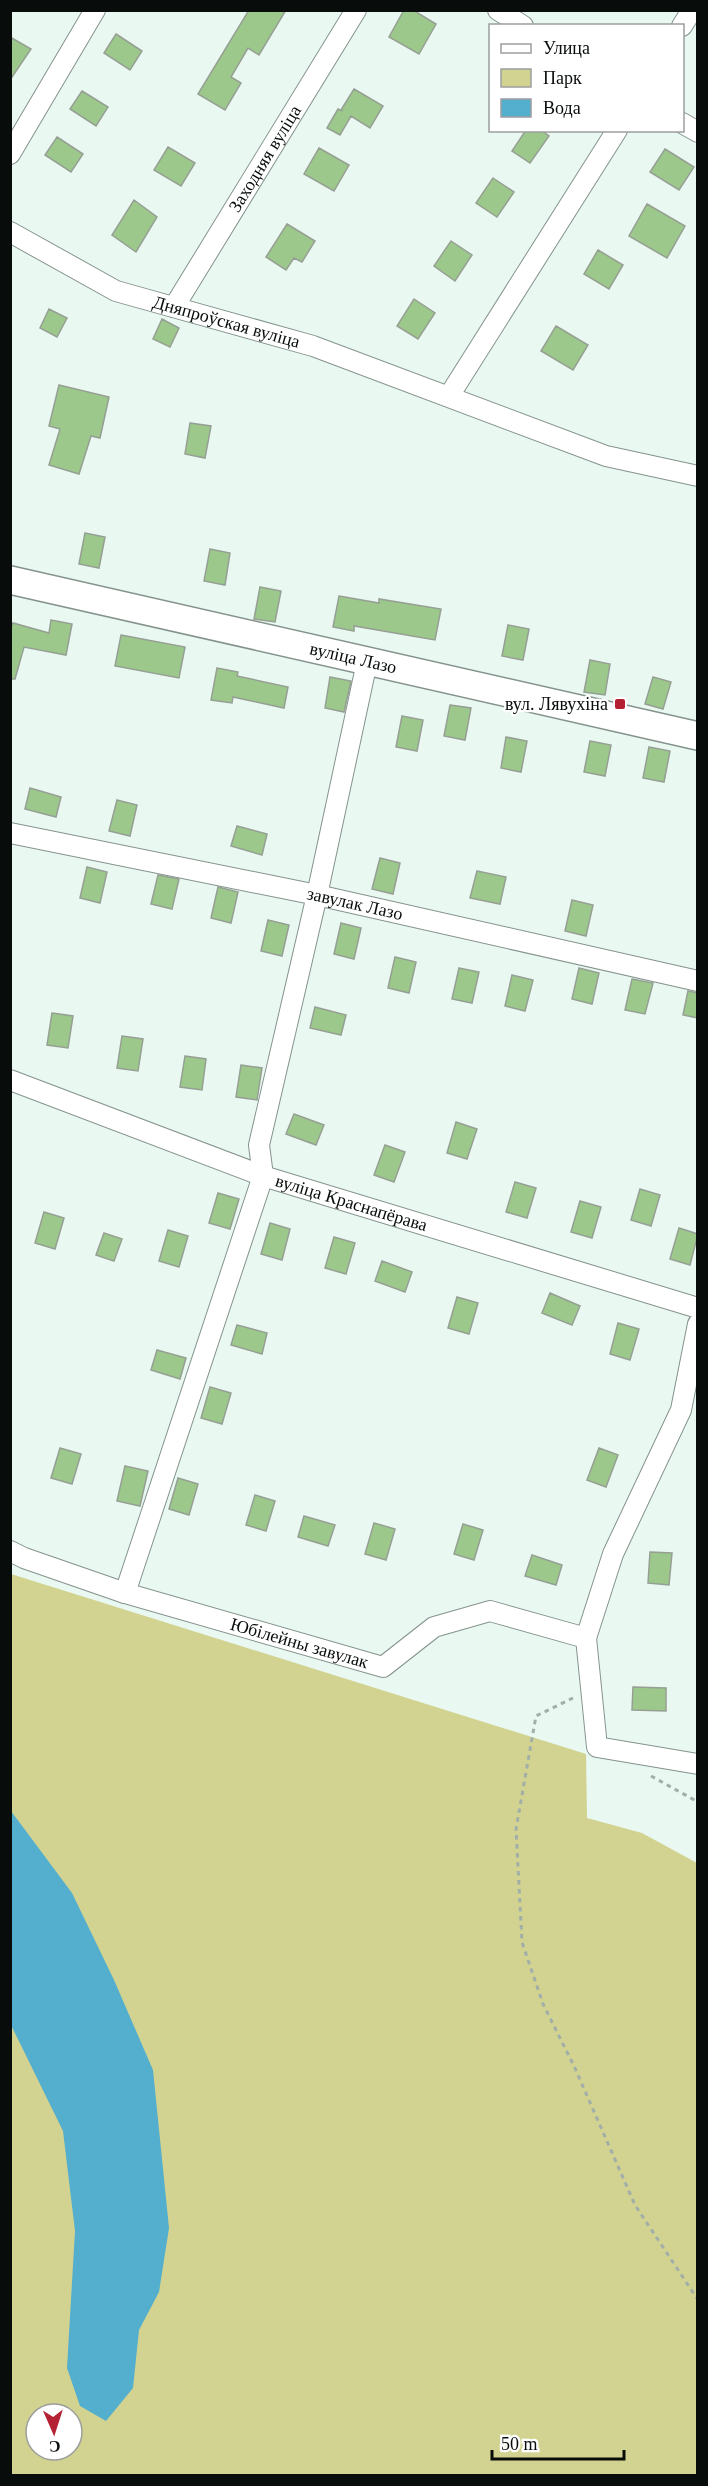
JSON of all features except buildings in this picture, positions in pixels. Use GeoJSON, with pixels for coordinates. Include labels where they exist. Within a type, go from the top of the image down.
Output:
{"type":"FeatureCollection","features":[{"type":"Feature","properties":{"kind":"main road","name":"вуліца Лазо"},"geometry":{"type":"LineString","coordinates":[[10,580],[698,736]]}},
{"type":"Feature","properties":{"kind":"street"},"geometry":{"type":"LineString","coordinates":[[10,154],[95,10]]}},
{"type":"Feature","properties":{"kind":"street","name":"Заходняя вуліца"},"geometry":{"type":"LineString","coordinates":[[174,307],[356,10]]}},
{"type":"Feature","properties":{"kind":"street"},"geometry":{"type":"LineString","coordinates":[[498,10],[520,24]]}},
{"type":"Feature","properties":{"kind":"street"},"geometry":{"type":"LineString","coordinates":[[683,24],[692,10]]}},
{"type":"Feature","properties":{"kind":"street"},"geometry":{"type":"LineString","coordinates":[[684,124],[698,132]]}},
{"type":"Feature","properties":{"kind":"street"},"geometry":{"type":"LineString","coordinates":[[449,396],[616,132]]}},
{"type":"Feature","properties":{"kind":"street","name":"Дняпроўская вуліца"},"geometry":{"type":"LineString","coordinates":[[10,232],[116,291],[313,346],[606,456],[698,476]]}},
{"type":"Feature","properties":{"kind":"street"},"geometry":{"type":"LineString","coordinates":[[125,1593],[263,1176],[259,1145],[317,895],[367,662]]}},
{"type":"Feature","properties":{"kind":"street","name":"завулак Лазо"},"geometry":{"type":"LineString","coordinates":[[10,833],[317,895],[698,981]]}},
{"type":"Feature","properties":{"kind":"street","name":"вуліца Краснапёрава"},"geometry":{"type":"LineString","coordinates":[[10,1080],[263,1176],[698,1308]]}},
{"type":"Feature","properties":{"kind":"street"},"geometry":{"type":"LineString","coordinates":[[698,1324],[681,1410],[612,1554],[586,1638],[597,1748],[698,1764]]}},
{"type":"Feature","properties":{"kind":"street","name":"Юбілейны завулак"},"geometry":{"type":"LineString","coordinates":[[10,1551],[125,1593],[383,1667],[434,1627],[490,1611],[586,1638]]}},
{"type":"Feature","properties":{"kind":"path"},"geometry":{"type":"LineString","coordinates":[[575,1697],[536,1716],[516,1829],[522,1942],[543,2004],[574,2066],[635,2205],[698,2300]]}},
{"type":"Feature","properties":{"kind":"green space"},"geometry":{"type":"Polygon","coordinates":[[[11,1574],[586,1754],[587,1818],[642,1833],[697,1863],[697,2475],[11,2475],[11,1574]]]}},
{"type":"Feature","properties":{"kind":"water"},"geometry":{"type":"Polygon","coordinates":[[[11,1811],[72,1893],[114,1980],[153,2070],[169,2228],[159,2292],[139,2330],[133,2388],[106,2421],[84,2408],[84,2402],[79,2402],[67,2368],[75,2231],[63,2131],[11,2025],[11,1811]]]}},
{"type":"Feature","properties":{"kind":"place","name":"вул. Лявухіна"},"geometry":{"type":"Point","coordinates":[620,704]}}]}
